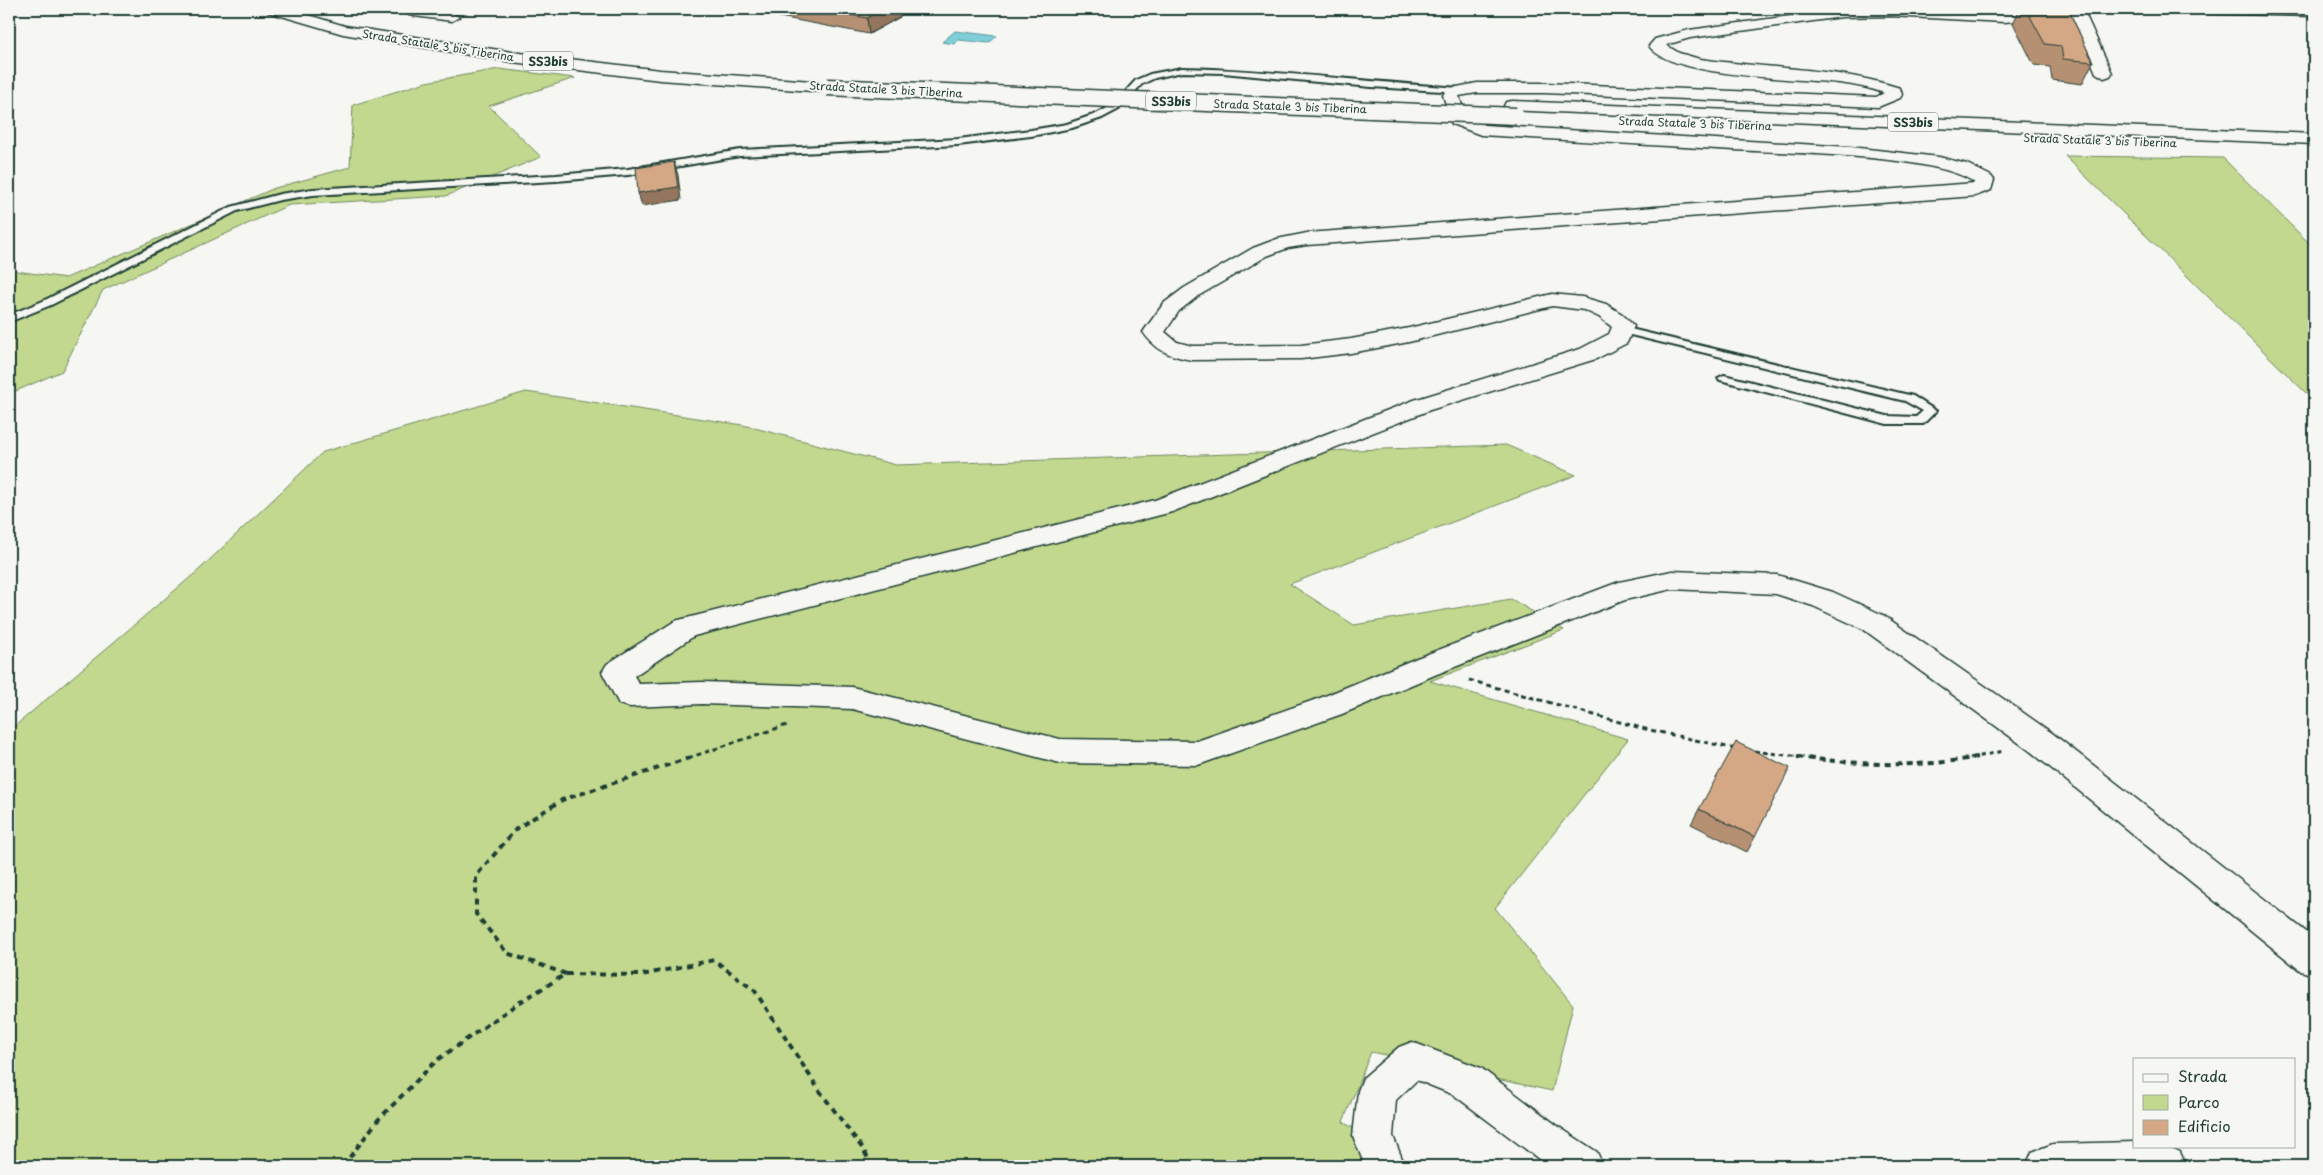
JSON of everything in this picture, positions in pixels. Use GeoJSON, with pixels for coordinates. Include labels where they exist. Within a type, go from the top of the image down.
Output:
{"type":"FeatureCollection","features":[{"type":"Feature","properties":{"kind":"main road","name":"Strada Statale 3 bis Tiberina"},"geometry":{"type":"LineString","coordinates":[[272,9],[343,30],[512,57],[660,75],[1514,111],[2314,148]]}},
{"type":"Feature","properties":{"kind":"main road","name":"Strada Statale 3 bis Tiberina"},"geometry":{"type":"LineString","coordinates":[[324,9],[350,16],[527,49],[832,82]]}},
{"type":"Feature","properties":{"kind":"main road"},"geometry":{"type":"LineString","coordinates":[[410,9],[414,12],[452,17]]}},
{"type":"Feature","properties":{"kind":"main road"},"geometry":{"type":"LineString","coordinates":[[2030,9],[2030,13],[2023,16],[2004,18],[1890,12],[1842,13],[1688,34],[1660,42],[1658,46],[1663,52],[1672,57],[1702,65],[1856,80],[1894,91],[1894,95],[1889,99],[1878,102],[1544,88],[1460,90],[1451,95],[1458,120],[1466,125],[1488,131],[1850,152],[1939,162],[1961,168],[1985,180],[1984,186],[1975,190],[1307,239],[1284,243],[1260,252],[1191,292],[1171,307],[1154,332],[1159,342],[1170,348],[1191,353],[1319,351],[1357,345],[1552,300],[1580,303],[1609,312],[1623,326],[1622,330],[1619,338],[1588,354],[1422,405],[1163,506],[685,628],[616,672],[630,696],[702,693],[852,698],[1060,751],[1198,753],[1331,706],[1427,666],[1619,592],[1672,580],[1777,585],[1823,599],[1873,622],[2041,742],[2314,959]]}},
{"type":"Feature","properties":{"kind":"main road"},"geometry":{"type":"LineString","coordinates":[[2076,9],[2104,73]]}},
{"type":"Feature","properties":{"kind":"main road"},"geometry":{"type":"LineString","coordinates":[[2191,9],[2314,12]]}},
{"type":"Feature","properties":{"kind":"main road","name":"Strada Statale 3 bis Tiberina"},"geometry":{"type":"LineString","coordinates":[[1514,111],[2314,138]]}},
{"type":"Feature","properties":{"kind":"main road"},"geometry":{"type":"LineString","coordinates":[[1385,1166],[1373,1136],[1377,1091],[1412,1060],[1468,1081],[1545,1142],[1583,1166]]}},
{"type":"Feature","properties":{"kind":"main road"},"geometry":{"type":"LineString","coordinates":[[2046,1166],[2053,1164],[2140,1162],[2166,1166]]}},
{"type":"Feature","properties":{"kind":"lane"},"geometry":{"type":"LineString","coordinates":[[9,318],[47,303],[234,209],[280,197],[313,192],[628,172],[740,153],[958,142],[1031,133],[1069,126],[1099,116],[1116,107],[1139,82],[1153,76],[1182,70],[1223,71],[1371,85],[1460,90]]}},
{"type":"Feature","properties":{"kind":"lane"},"geometry":{"type":"LineString","coordinates":[[1622,330],[1909,398],[1930,410],[1919,421],[1888,420],[1724,378]]}},
{"type":"Feature","properties":{"kind":"path"},"geometry":{"type":"LineString","coordinates":[[1427,666],[1641,728],[1715,746],[1814,760],[1886,764],[1973,759],[2041,742]]}},
{"type":"Feature","properties":{"kind":"path"},"geometry":{"type":"LineString","coordinates":[[792,723],[562,800],[516,829],[476,876],[476,914],[507,953],[566,974],[642,976],[714,960],[755,991],[819,1090],[863,1149],[872,1166]]}},
{"type":"Feature","properties":{"kind":"path"},"geometry":{"type":"LineString","coordinates":[[343,1166],[378,1120],[437,1060],[517,1004],[566,974]]}},
{"type":"Feature","properties":{"kind":"green space"},"geometry":{"type":"Polygon","coordinates":[[[499,69],[575,78],[489,106],[541,157],[446,196],[289,205],[103,290],[62,371],[9,394],[9,270],[66,278],[275,188],[350,167],[353,105],[426,82],[499,69]]]}},
{"type":"Feature","properties":{"kind":"green space"},"geometry":{"type":"Polygon","coordinates":[[[2065,156],[2223,158],[2314,248],[2314,401],[2065,156]]]}},
{"type":"Feature","properties":{"kind":"green space"},"geometry":{"type":"Polygon","coordinates":[[[526,392],[743,425],[896,465],[1506,445],[1576,475],[1290,584],[1354,625],[1511,599],[1564,630],[1430,681],[1628,739],[1495,908],[1573,1005],[1552,1091],[1371,1052],[1343,1122],[1416,1166],[9,1166],[9,731],[200,569],[323,452],[526,392]]]}},
{"type":"Feature","properties":{"kind":"water"},"geometry":{"type":"Polygon","coordinates":[[[955,31],[997,36],[989,43],[959,40],[954,44],[942,42],[955,31]]]}},
{"type":"Feature","properties":{"kind":"building"},"geometry":{"type":"Polygon","coordinates":[[[818,9],[883,9],[867,18],[818,9]]]}},
{"type":"Feature","properties":{"kind":"building"},"geometry":{"type":"Polygon","coordinates":[[[2026,9],[2068,9],[2093,62],[2063,59],[2061,46],[2045,44],[2026,9]]]}},
{"type":"Feature","properties":{"kind":"building"},"geometry":{"type":"Polygon","coordinates":[[[674,162],[678,187],[638,193],[636,168],[674,162]]]}},
{"type":"Feature","properties":{"kind":"building"},"geometry":{"type":"Polygon","coordinates":[[[1736,742],[1790,768],[1755,837],[1699,809],[1736,742]]]}}]}
